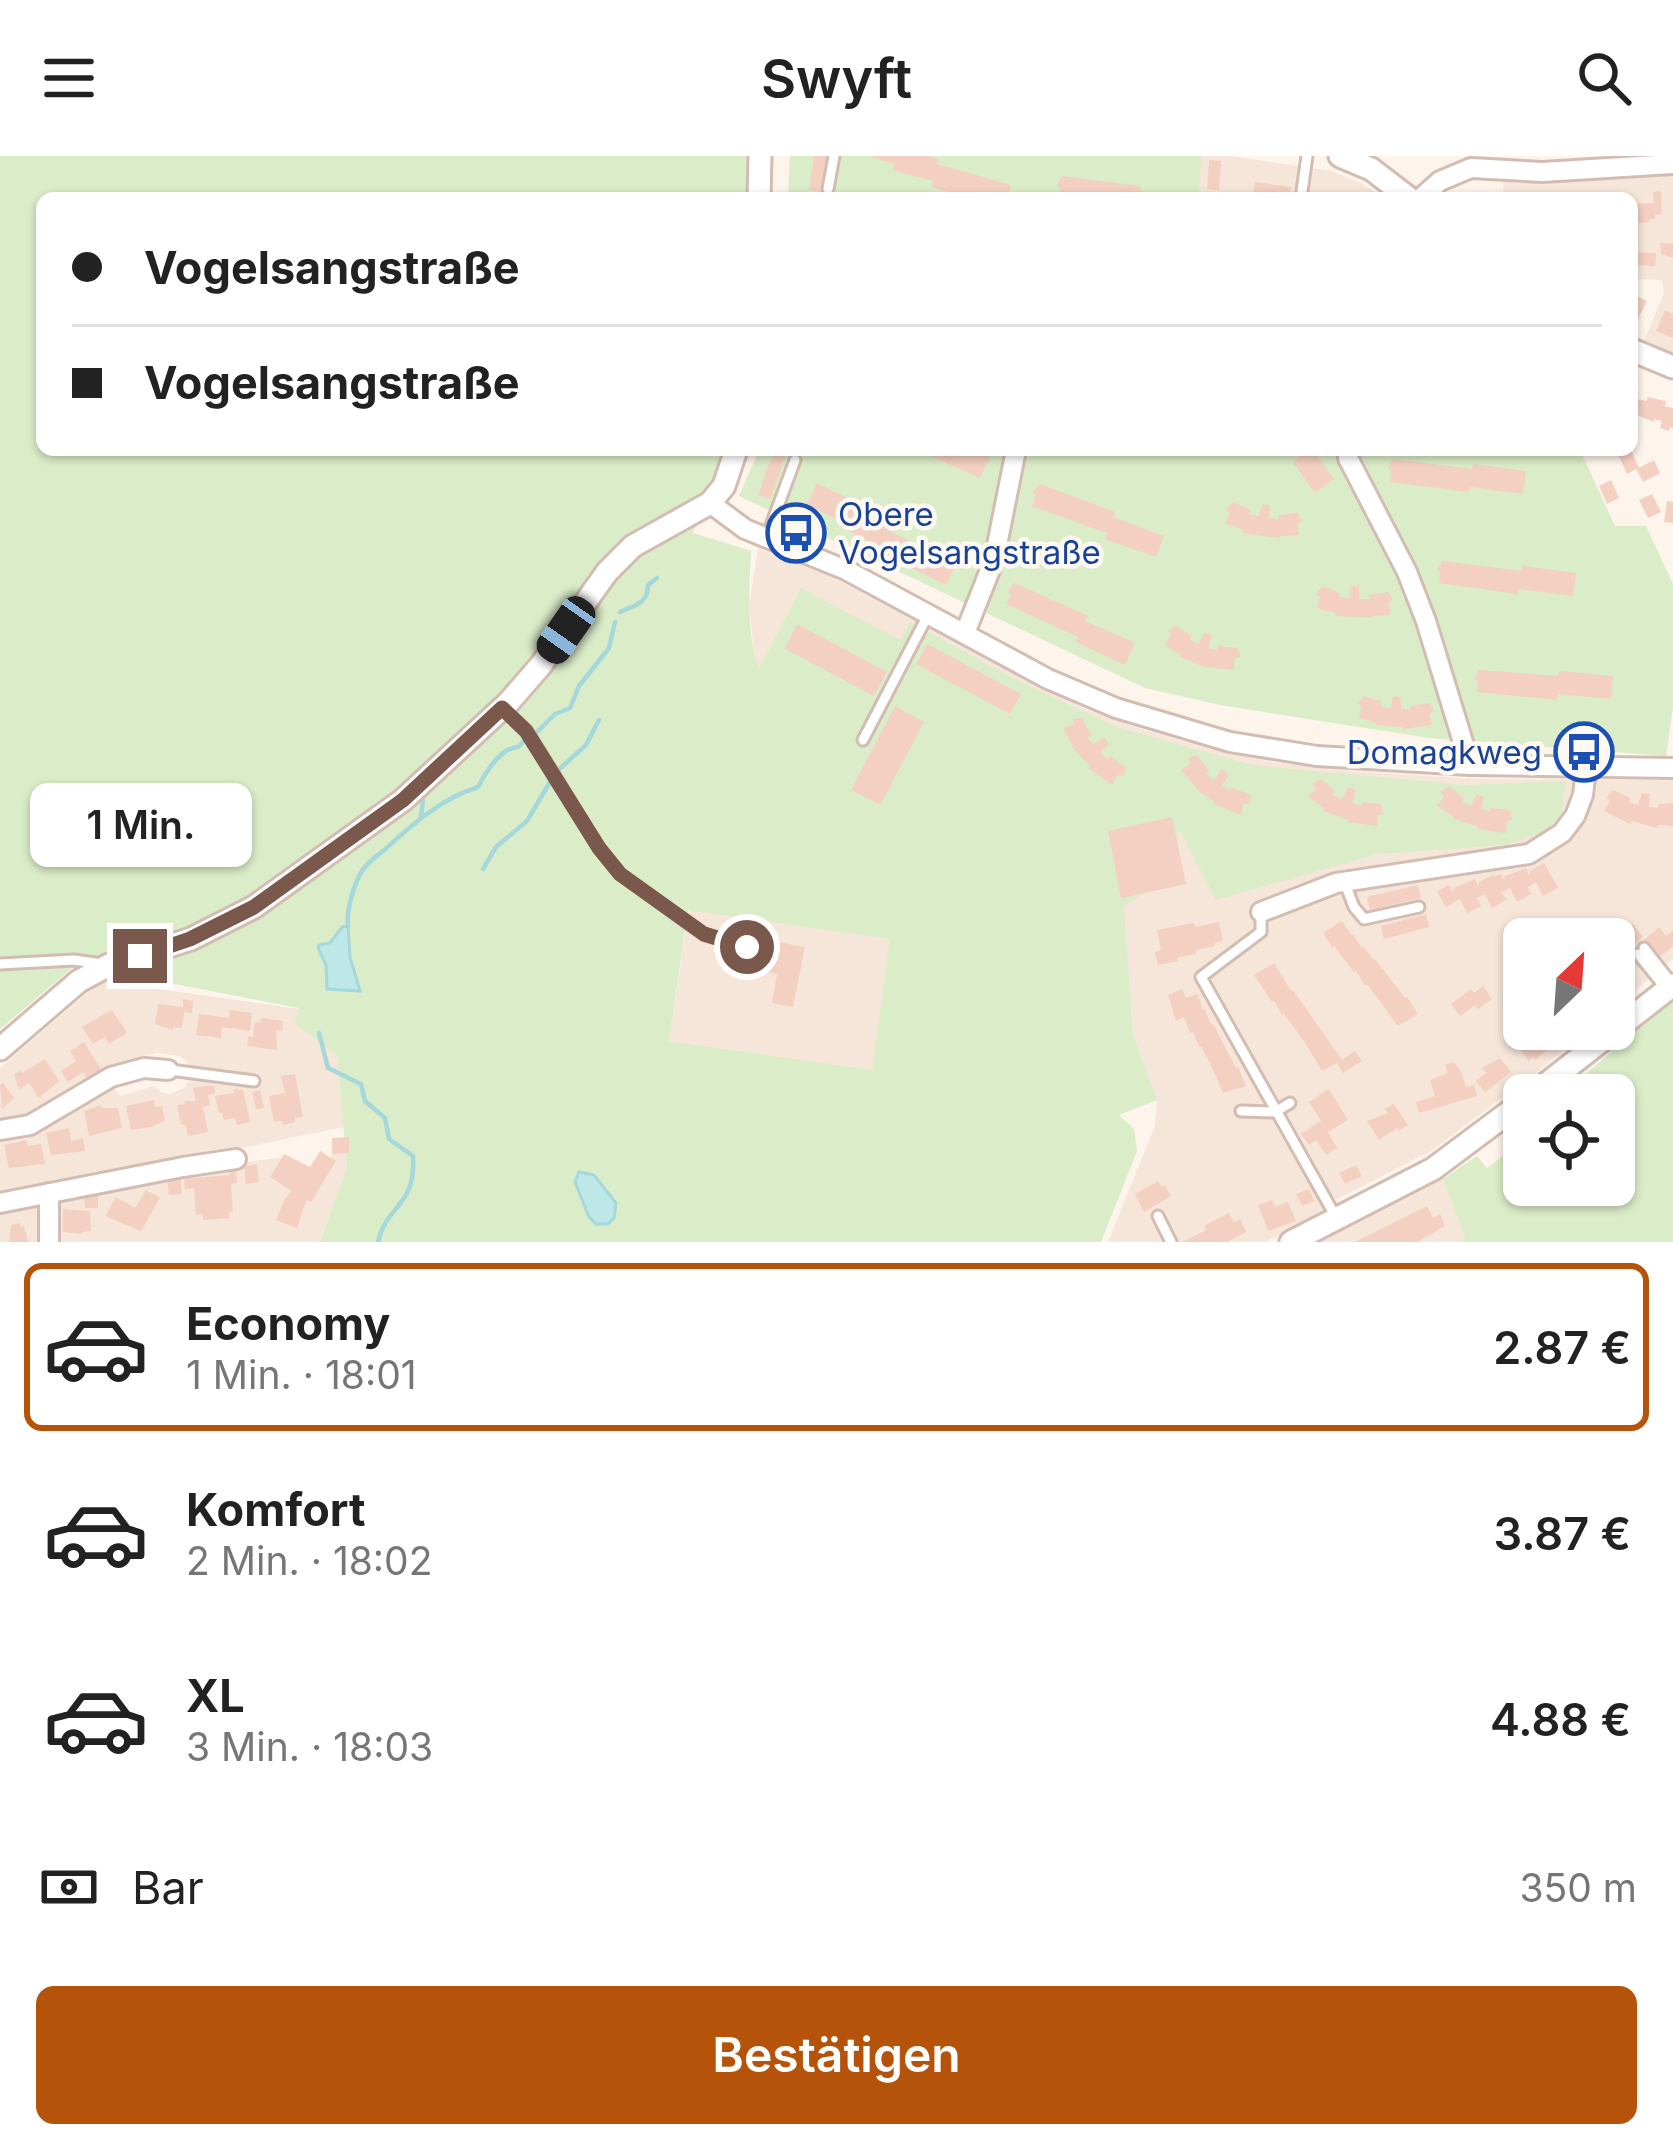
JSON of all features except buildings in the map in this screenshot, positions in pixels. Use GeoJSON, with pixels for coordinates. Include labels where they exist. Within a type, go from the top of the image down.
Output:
{"type":"FeatureCollection","features":[{"type":"Feature","properties":{"kind":"street"},"geometry":{"type":"LineString","coordinates":[[759,192],[760,156]]}},
{"type":"Feature","properties":{"kind":"street"},"geometry":{"type":"LineString","coordinates":[[1340,156],[1372,163],[1403,192]]}},
{"type":"Feature","properties":{"kind":"street"},"geometry":{"type":"LineString","coordinates":[[1428,192],[1440,181],[1471,168],[1542,172],[1673,164]]}},
{"type":"Feature","properties":{"kind":"street"},"geometry":{"type":"LineString","coordinates":[[1638,352],[1673,367]]}},
{"type":"Feature","properties":{"kind":"street"},"geometry":{"type":"LineString","coordinates":[[0,1049],[80,981],[109,965],[190,939],[254,907],[403,800],[541,665],[607,572],[633,546],[710,503],[724,486],[734,456]]}},
{"type":"Feature","properties":{"kind":"street"},"geometry":{"type":"LineString","coordinates":[[965,633],[994,560],[1015,456]]}},
{"type":"Feature","properties":{"kind":"street"},"geometry":{"type":"LineString","coordinates":[[1352,456],[1426,621],[1470,765]]}},
{"type":"Feature","properties":{"kind":"street"},"geometry":{"type":"LineString","coordinates":[[710,503],[745,529],[846,570],[1048,679],[1116,708],[1230,742],[1317,756],[1470,765],[1673,768]]}},
{"type":"Feature","properties":{"kind":"street"},"geometry":{"type":"LineString","coordinates":[[1261,912],[1344,881],[1529,854],[1562,833],[1575,816],[1586,769]]}},
{"type":"Feature","properties":{"kind":"street"},"geometry":{"type":"LineString","coordinates":[[1559,1074],[1671,987]]}},
{"type":"Feature","properties":{"kind":"street"},"geometry":{"type":"LineString","coordinates":[[0,1130],[30,1125],[111,1077],[144,1069],[167,1070]]}},
{"type":"Feature","properties":{"kind":"street"},"geometry":{"type":"LineString","coordinates":[[1291,1242],[1332,1229],[1433,1169],[1503,1117]]}},
{"type":"Feature","properties":{"kind":"street"},"geometry":{"type":"LineString","coordinates":[[0,1203],[236,1159]]}},
{"type":"Feature","properties":{"kind":"street"},"geometry":{"type":"LineString","coordinates":[[49,1192],[50,1242]]}},
{"type":"Feature","properties":{"kind":"lane"},"geometry":{"type":"LineString","coordinates":[[828,189],[833,156]]}},
{"type":"Feature","properties":{"kind":"lane"},"geometry":{"type":"LineString","coordinates":[[1302,192],[1307,156]]}},
{"type":"Feature","properties":{"kind":"lane"},"geometry":{"type":"LineString","coordinates":[[766,539],[795,460]]}},
{"type":"Feature","properties":{"kind":"lane"},"geometry":{"type":"LineString","coordinates":[[863,740],[928,615]]}},
{"type":"Feature","properties":{"kind":"lane"},"geometry":{"type":"LineString","coordinates":[[502,708],[526,731],[620,874],[704,934],[747,947]]}},
{"type":"Feature","properties":{"kind":"lane"},"geometry":{"type":"LineString","coordinates":[[1344,881],[1364,919],[1420,907]]}},
{"type":"Feature","properties":{"kind":"lane"},"geometry":{"type":"LineString","coordinates":[[1261,912],[1261,932],[1201,977],[1332,1229]]}},
{"type":"Feature","properties":{"kind":"lane"},"geometry":{"type":"LineString","coordinates":[[1641,951],[1671,987]]}},
{"type":"Feature","properties":{"kind":"lane"},"geometry":{"type":"LineString","coordinates":[[0,964],[74,961],[109,965]]}},
{"type":"Feature","properties":{"kind":"lane"},"geometry":{"type":"LineString","coordinates":[[167,1070],[254,1082]]}},
{"type":"Feature","properties":{"kind":"lane"},"geometry":{"type":"LineString","coordinates":[[1241,1112],[1275,1112],[1290,1103]]}},
{"type":"Feature","properties":{"kind":"lane"},"geometry":{"type":"LineString","coordinates":[[1158,1216],[1171,1242]]}},
{"type":"Feature","properties":{"kind":"shaded area"},"geometry":{"type":"Polygon","coordinates":[[[1029,156],[1231,156],[1331,171],[1375,192],[1037,192],[1029,156]]]}},
{"type":"Feature","properties":{"kind":"shaded area"},"geometry":{"type":"Polygon","coordinates":[[[1673,169],[1673,353],[1644,341],[1664,293],[1662,280],[1638,279],[1638,192],[1504,192],[1503,178],[1673,169]]]}},
{"type":"Feature","properties":{"kind":"shaded area"},"geometry":{"type":"Polygon","coordinates":[[[758,548],[832,577],[1085,709],[1207,748],[1270,762],[1347,771],[1476,779],[1673,780],[1673,959],[1635,991],[1635,918],[1503,918],[1503,1050],[1564,1050],[1538,1071],[1503,1074],[1503,1097],[1431,1151],[1332,1202],[1322,1201],[1317,1216],[1265,1242],[1108,1242],[1155,1126],[1157,1100],[1133,1033],[1124,906],[759,670],[749,606],[758,548]]]}},
{"type":"Feature","properties":{"kind":"shaded area"},"geometry":{"type":"Polygon","coordinates":[[[689,909],[891,939],[872,1071],[669,1041],[689,909]]]}},
{"type":"Feature","properties":{"kind":"shaded area"},"geometry":{"type":"Polygon","coordinates":[[[101,981],[300,1009],[296,1023],[337,1056],[344,1127],[0,1197],[0,1138],[46,1126],[113,1085],[120,1096],[154,1086],[170,1094],[189,1081],[187,1062],[180,1056],[140,1057],[56,1106],[0,1127],[0,1068],[101,981]]]}},
{"type":"Feature","properties":{"kind":"shaded area"},"geometry":{"type":"Polygon","coordinates":[[[345,1141],[347,1167],[320,1242],[0,1242],[0,1209],[286,1157],[320,1178],[336,1147],[345,1141]]]}},
{"type":"Feature","properties":{"kind":"shaded area"},"geometry":{"type":"Polygon","coordinates":[[[1442,1174],[1463,1242],[1316,1242],[1405,1197],[1442,1174]]]}},
{"type":"Feature","properties":{"kind":"green space"},"geometry":{"type":"Polygon","coordinates":[[[0,156],[751,156],[750,192],[36,192],[36,456],[725,456],[693,533],[751,551],[750,625],[759,669],[801,588],[900,640],[910,622],[1117,727],[1252,765],[1465,785],[1565,781],[1562,814],[1544,832],[1504,845],[1378,854],[1216,900],[1180,830],[1162,881],[1124,906],[1133,1033],[1157,1100],[1119,1115],[1134,1129],[1137,1151],[1101,1242],[320,1242],[347,1167],[337,1056],[295,1023],[299,1008],[72,968],[0,1029],[0,156]],[[688,910],[669,1041],[872,1070],[890,939],[688,910]],[[347,926],[328,953],[327,989],[359,991],[347,926]]]}},
{"type":"Feature","properties":{"kind":"green space"},"geometry":{"type":"Polygon","coordinates":[[[790,156],[1201,156],[1199,192],[788,192],[790,156]]]}},
{"type":"Feature","properties":{"kind":"green space"},"geometry":{"type":"Polygon","coordinates":[[[756,456],[1583,456],[1615,526],[1646,526],[1673,584],[1673,707],[1666,756],[1429,738],[1220,705],[1145,688],[739,496],[756,456]]]}},
{"type":"Feature","properties":{"kind":"green space"},"geometry":{"type":"Polygon","coordinates":[[[1673,999],[1673,1242],[1463,1242],[1443,1179],[1477,1156],[1487,1168],[1503,1156],[1503,1206],[1635,1206],[1635,1074],[1586,1074],[1614,1050],[1635,1050],[1635,1032],[1673,999]]]}},
{"type":"Feature","properties":{"kind":"water"},"geometry":{"type":"Polygon","coordinates":[[[348,926],[350,957],[360,991],[327,989],[319,945],[330,943],[348,926]]]}},
{"type":"Feature","properties":{"kind":"water"},"geometry":{"type":"Polygon","coordinates":[[[579,1172],[594,1175],[616,1203],[608,1224],[596,1224],[589,1217],[575,1182],[579,1172]]]}},
{"type":"Feature","properties":{"kind":"waterway"},"geometry":{"type":"LineString","coordinates":[[620,612],[643,600],[648,585],[657,578]]}},
{"type":"Feature","properties":{"kind":"waterway"},"geometry":{"type":"LineString","coordinates":[[536,733],[555,714],[570,708],[579,686],[609,648],[615,622]]}},
{"type":"Feature","properties":{"kind":"waterway"},"geometry":{"type":"LineString","coordinates":[[556,772],[586,745],[599,720]]}},
{"type":"Feature","properties":{"kind":"waterway"},"geometry":{"type":"LineString","coordinates":[[348,926],[354,890],[369,862],[427,814],[478,787],[500,756],[524,741]]}},
{"type":"Feature","properties":{"kind":"waterway"},"geometry":{"type":"LineString","coordinates":[[483,869],[496,847],[527,821],[550,782]]}},
{"type":"Feature","properties":{"kind":"waterway"},"geometry":{"type":"LineString","coordinates":[[421,817],[423,800]]}},
{"type":"Feature","properties":{"kind":"waterway"},"geometry":{"type":"LineString","coordinates":[[319,1033],[328,1068],[361,1084],[365,1101],[385,1118],[389,1139],[413,1156],[406,1196],[378,1242]]}},
{"type":"Feature","properties":{"kind":"place","name":"Obere Vogelsangstraße"},"geometry":{"type":"Point","coordinates":[796,533]}},
{"type":"Feature","properties":{"kind":"place","name":"Domagkweg"},"geometry":{"type":"Point","coordinates":[1584,752]}},
{"type":"Feature","properties":{"kind":"route"},"geometry":{"type":"LineString","coordinates":[[140,956],[190,939],[254,907],[403,800],[502,708],[526,731],[620,874],[704,934],[747,947]]}}]}
